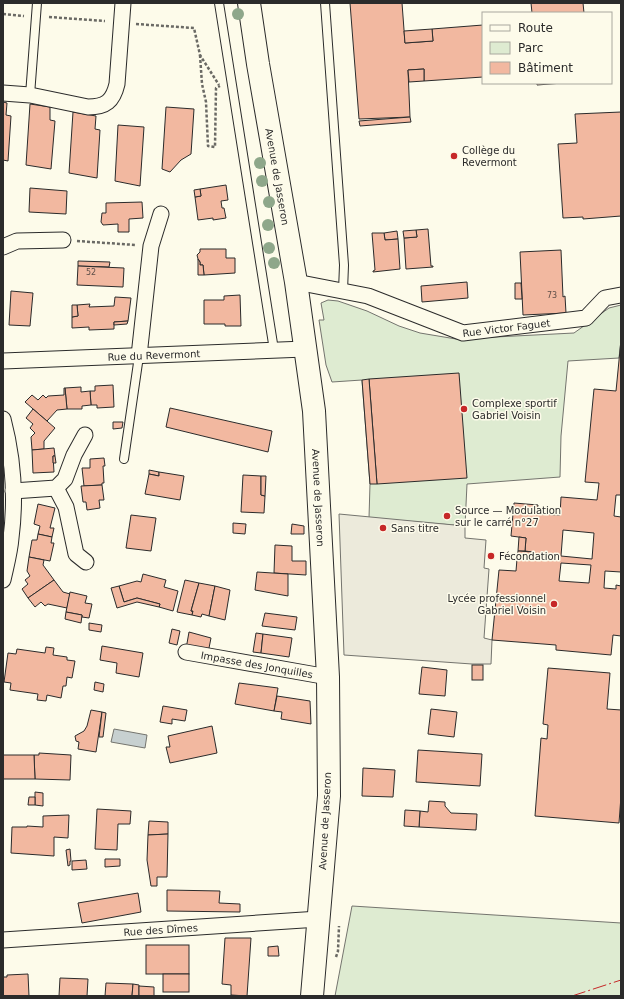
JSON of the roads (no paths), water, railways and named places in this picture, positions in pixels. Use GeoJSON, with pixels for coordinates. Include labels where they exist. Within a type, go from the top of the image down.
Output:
{"type":"FeatureCollection","features":[{"type":"Feature","properties":{"kind":"main road","name":"Avenue de Jasseron"},"geometry":{"type":"LineString","coordinates":[[249,3],[258,64],[296,282],[314,411],[328,677],[328,796],[312,996]]}},
{"type":"Feature","properties":{"kind":"street"},"geometry":{"type":"LineString","coordinates":[[3,93],[30,95],[88,107],[98,107],[108,102],[114,95],[117,84],[123,3]]}},
{"type":"Feature","properties":{"kind":"street"},"geometry":{"type":"LineString","coordinates":[[139,356],[151,246],[161,214]]}},
{"type":"Feature","properties":{"kind":"street"},"geometry":{"type":"LineString","coordinates":[[3,247],[17,241],[63,240]]}},
{"type":"Feature","properties":{"kind":"street","name":"Rue Victor Faguet"},"geometry":{"type":"LineString","coordinates":[[296,282],[368,296],[463,333],[586,318],[605,298],[621,295]]}},
{"type":"Feature","properties":{"kind":"street","name":"Rue du Revermont"},"geometry":{"type":"LineString","coordinates":[[3,361],[305,349]]}},
{"type":"Feature","properties":{"kind":"street"},"geometry":{"type":"LineString","coordinates":[[3,419],[12,466],[13,491],[11,538],[3,580]]}},
{"type":"Feature","properties":{"kind":"street"},"geometry":{"type":"LineString","coordinates":[[13,491],[56,488],[65,479],[74,455],[85,435]]}},
{"type":"Feature","properties":{"kind":"street"},"geometry":{"type":"LineString","coordinates":[[56,488],[66,507],[76,554],[86,562]]}},
{"type":"Feature","properties":{"kind":"street","name":"Impasse des Jonquilles"},"geometry":{"type":"LineString","coordinates":[[186,652],[328,677]]}},
{"type":"Feature","properties":{"kind":"street","name":"Rue des Dîmes"},"geometry":{"type":"LineString","coordinates":[[3,936],[319,919]]}},
{"type":"Feature","properties":{"kind":"lane"},"geometry":{"type":"LineString","coordinates":[[30,95],[37,3]]}},
{"type":"Feature","properties":{"kind":"lane"},"geometry":{"type":"LineString","coordinates":[[219,3],[274,350]]}},
{"type":"Feature","properties":{"kind":"lane"},"geometry":{"type":"LineString","coordinates":[[325,3],[344,265],[343,291]]}},
{"type":"Feature","properties":{"kind":"lane"},"geometry":{"type":"LineString","coordinates":[[124,459],[139,356]]}},
{"type":"Feature","properties":{"kind":"place","name":"Collège du Revermont"},"geometry":{"type":"Point","coordinates":[454,156]}},
{"type":"Feature","properties":{"kind":"place","name":"Complexe sportif Gabriel Voisin"},"geometry":{"type":"Point","coordinates":[464,409]}},
{"type":"Feature","properties":{"kind":"place","name":"Source — Modulation sur le carré n°27"},"geometry":{"type":"Point","coordinates":[447,516]}},
{"type":"Feature","properties":{"kind":"place","name":"Sans titre"},"geometry":{"type":"Point","coordinates":[383,528]}},
{"type":"Feature","properties":{"kind":"place","name":"Fécondation"},"geometry":{"type":"Point","coordinates":[491,556]}},
{"type":"Feature","properties":{"kind":"place","name":"Lycée professionnel Gabriel Voisin"},"geometry":{"type":"Point","coordinates":[554,604]}}]}
